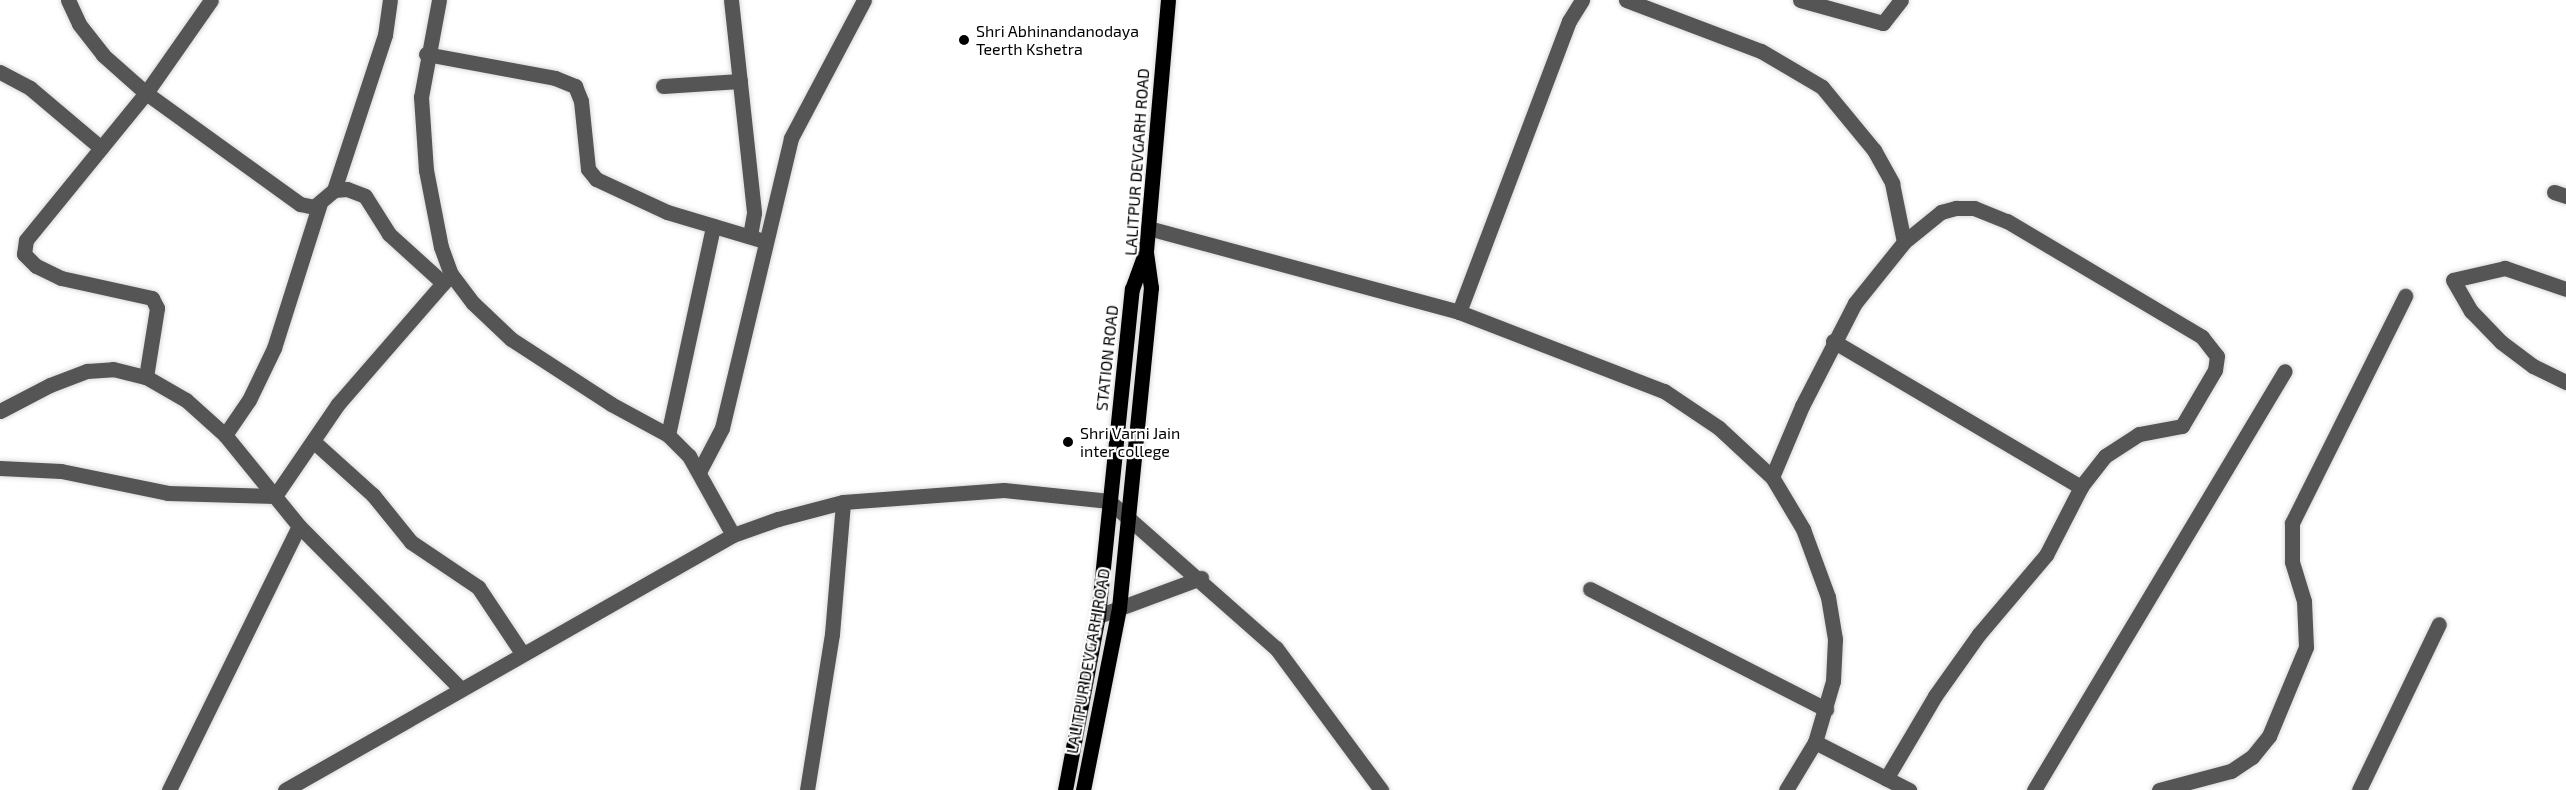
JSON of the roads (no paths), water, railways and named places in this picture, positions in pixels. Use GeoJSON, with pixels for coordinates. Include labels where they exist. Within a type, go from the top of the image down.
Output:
{"type":"FeatureCollection","features":[{"type":"Feature","properties":{"kind":"main road","name":"LALITPUR DEVGARH ROAD"},"geometry":{"type":"LineString","coordinates":[[1083,790],[1119,608],[1151,288],[1146,251],[1168,0]]}},
{"type":"Feature","properties":{"kind":"main road","name":"STATION ROAD"},"geometry":{"type":"LineString","coordinates":[[1065,790],[1098,616],[1132,289],[1146,251]]}},
{"type":"Feature","properties":{"kind":"street"},"geometry":{"type":"LineString","coordinates":[[68,0],[79,24],[103,54],[146,93],[300,204],[314,207],[334,190],[385,35],[390,0]]}},
{"type":"Feature","properties":{"kind":"street"},"geometry":{"type":"LineString","coordinates":[[146,377],[157,308],[152,298],[61,278],[36,266],[24,254],[26,240],[146,93],[211,0]]}},
{"type":"Feature","properties":{"kind":"street"},"geometry":{"type":"LineString","coordinates":[[439,0],[426,54],[420,97],[426,170],[447,279]]}},
{"type":"Feature","properties":{"kind":"street"},"geometry":{"type":"LineString","coordinates":[[731,0],[740,81],[740,116],[757,238]]}},
{"type":"Feature","properties":{"kind":"street"},"geometry":{"type":"LineString","coordinates":[[699,472],[722,428],[757,238],[791,138],[864,0]]}},
{"type":"Feature","properties":{"kind":"street"},"geometry":{"type":"LineString","coordinates":[[1459,312],[1569,21],[1582,0]]}},
{"type":"Feature","properties":{"kind":"street"},"geometry":{"type":"LineString","coordinates":[[1626,0],[1761,51],[1822,87],[1874,150],[1892,183],[1904,243]]}},
{"type":"Feature","properties":{"kind":"street"},"geometry":{"type":"LineString","coordinates":[[1800,0],[1883,23],[1901,0]]}},
{"type":"Feature","properties":{"kind":"street"},"geometry":{"type":"LineString","coordinates":[[426,54],[555,78],[574,86],[581,101],[588,169],[596,179],[667,212],[757,238]]}},
{"type":"Feature","properties":{"kind":"street"},"geometry":{"type":"LineString","coordinates":[[0,72],[30,88],[101,148]]}},
{"type":"Feature","properties":{"kind":"street"},"geometry":{"type":"LineString","coordinates":[[663,86],[740,81]]}},
{"type":"Feature","properties":{"kind":"street"},"geometry":{"type":"LineString","coordinates":[[334,190],[347,189],[365,196],[389,234],[447,279],[511,339],[611,404],[668,435],[699,472],[733,536]]}},
{"type":"Feature","properties":{"kind":"street"},"geometry":{"type":"LineString","coordinates":[[225,435],[249,400],[274,348],[320,203]]}},
{"type":"Feature","properties":{"kind":"street"},"geometry":{"type":"LineString","coordinates":[[1772,477],[1833,342],[1856,303],[1904,243],[1941,212],[1956,208],[1990,213],[2211,345],[2217,356],[2215,370],[2190,418],[2172,430],[2139,434],[2121,442],[2105,456],[2081,487],[2046,555],[1979,634],[1941,687],[1886,779]]}},
{"type":"Feature","properties":{"kind":"street"},"geometry":{"type":"LineString","coordinates":[[668,435],[713,226]]}},
{"type":"Feature","properties":{"kind":"street"},"geometry":{"type":"LineString","coordinates":[[1148,228],[1459,312],[1664,391],[1719,428],[1772,477],[1803,529],[1828,597],[1835,639],[1833,681],[1815,742],[1786,790]]}},
{"type":"Feature","properties":{"kind":"street"},"geometry":{"type":"LineString","coordinates":[[2566,289],[2505,268],[2453,279],[2470,311],[2501,342],[2533,366],[2566,382]]}},
{"type":"Feature","properties":{"kind":"street"},"geometry":{"type":"LineString","coordinates":[[275,496],[338,404],[447,279]]}},
{"type":"Feature","properties":{"kind":"street"},"geometry":{"type":"LineString","coordinates":[[2159,790],[2231,771],[2252,757],[2269,736],[2306,647],[2304,601],[2292,562],[2292,523],[2404,296]]}},
{"type":"Feature","properties":{"kind":"street"},"geometry":{"type":"LineString","coordinates":[[1833,342],[2081,487]]}},
{"type":"Feature","properties":{"kind":"street"},"geometry":{"type":"LineString","coordinates":[[0,411],[50,385],[87,371],[113,369],[146,377],[186,400],[225,435],[299,526],[460,688]]}},
{"type":"Feature","properties":{"kind":"street"},"geometry":{"type":"LineString","coordinates":[[2034,790],[2285,371]]}},
{"type":"Feature","properties":{"kind":"street"},"geometry":{"type":"LineString","coordinates":[[313,441],[374,495],[411,542],[478,587],[522,653]]}},
{"type":"Feature","properties":{"kind":"street"},"geometry":{"type":"LineString","coordinates":[[0,468],[61,471],[168,493],[275,496]]}},
{"type":"Feature","properties":{"kind":"street"},"geometry":{"type":"LineString","coordinates":[[285,790],[460,688],[733,536],[778,519],[843,501],[995,490],[1109,501],[1201,578],[1276,648],[1381,790]]}},
{"type":"Feature","properties":{"kind":"street"},"geometry":{"type":"LineString","coordinates":[[807,790],[832,634],[843,501]]}},
{"type":"Feature","properties":{"kind":"street"},"geometry":{"type":"LineString","coordinates":[[169,790],[299,526]]}},
{"type":"Feature","properties":{"kind":"street"},"geometry":{"type":"LineString","coordinates":[[1098,616],[1201,578]]}},
{"type":"Feature","properties":{"kind":"street"},"geometry":{"type":"LineString","coordinates":[[1590,589],[1826,709]]}},
{"type":"Feature","properties":{"kind":"street"},"geometry":{"type":"LineString","coordinates":[[2359,790],[2439,624]]}},
{"type":"Feature","properties":{"kind":"street"},"geometry":{"type":"LineString","coordinates":[[1815,742],[1909,790]]}},
{"type":"Feature","properties":{"kind":"place","name":"Shri Abhinandanodaya Teerth Kshetra"},"geometry":{"type":"Point","coordinates":[964,40]}},
{"type":"Feature","properties":{"kind":"place","name":"Shri Varni Jain inter college"},"geometry":{"type":"Point","coordinates":[1068,442]}}]}
